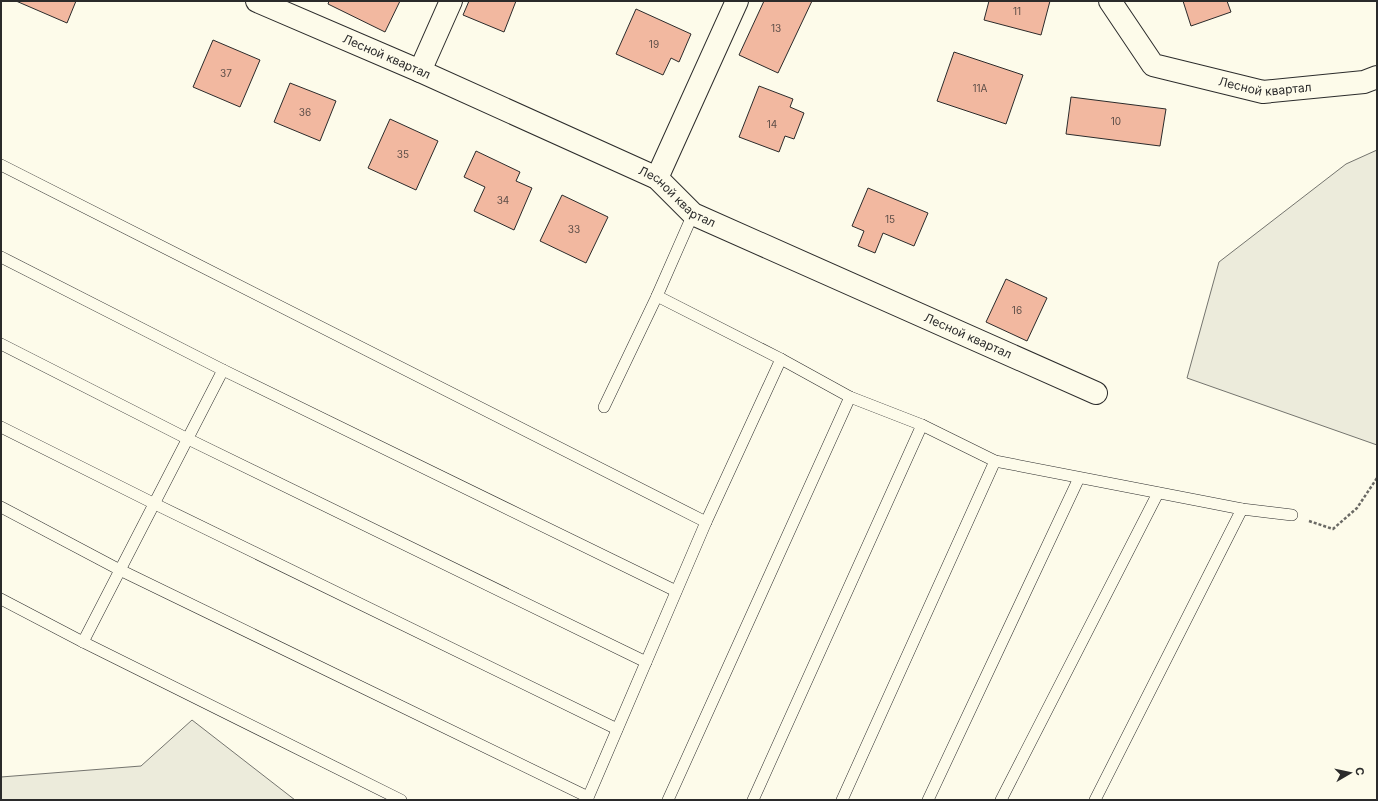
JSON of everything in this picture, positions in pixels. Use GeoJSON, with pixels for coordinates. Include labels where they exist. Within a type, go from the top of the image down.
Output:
{"type":"FeatureCollection","features":[{"type":"Feature","properties":{"kind":"street","name":"Лесной квартал"},"geometry":{"type":"LineString","coordinates":[[258,1],[420,71],[657,178],[693,214],[1096,393]]}},
{"type":"Feature","properties":{"kind":"street"},"geometry":{"type":"LineString","coordinates":[[420,71],[451,1]]}},
{"type":"Feature","properties":{"kind":"street"},"geometry":{"type":"LineString","coordinates":[[657,178],[737,1]]}},
{"type":"Feature","properties":{"kind":"street","name":"Лесной квартал"},"geometry":{"type":"LineString","coordinates":[[1110,1],[1153,65],[1263,92],[1364,82],[1377,77]]}},
{"type":"Feature","properties":{"kind":"lane"},"geometry":{"type":"LineString","coordinates":[[1,165],[706,522]]}},
{"type":"Feature","properties":{"kind":"lane"},"geometry":{"type":"LineString","coordinates":[[604,407],[658,296],[693,214]]}},
{"type":"Feature","properties":{"kind":"lane"},"geometry":{"type":"LineString","coordinates":[[1,257],[223,370],[676,591]]}},
{"type":"Feature","properties":{"kind":"lane"},"geometry":{"type":"LineString","coordinates":[[658,296],[781,359],[850,397],[922,425],[995,462],[1242,509],[1292,515]]}},
{"type":"Feature","properties":{"kind":"lane"},"geometry":{"type":"LineString","coordinates":[[1,344],[188,439],[646,662]]}},
{"type":"Feature","properties":{"kind":"lane"},"geometry":{"type":"LineString","coordinates":[[1,507],[120,570],[588,798],[706,522],[781,359]]}},
{"type":"Feature","properties":{"kind":"lane"},"geometry":{"type":"LineString","coordinates":[[83,642],[223,370]]}},
{"type":"Feature","properties":{"kind":"lane"},"geometry":{"type":"LineString","coordinates":[[668,800],[850,397]]}},
{"type":"Feature","properties":{"kind":"lane"},"geometry":{"type":"LineString","coordinates":[[754,800],[922,425]]}},
{"type":"Feature","properties":{"kind":"lane"},"geometry":{"type":"LineString","coordinates":[[1,427],[155,504],[617,729]]}},
{"type":"Feature","properties":{"kind":"lane"},"geometry":{"type":"LineString","coordinates":[[842,800],[995,462]]}},
{"type":"Feature","properties":{"kind":"lane"},"geometry":{"type":"LineString","coordinates":[[928,800],[1080,478]]}},
{"type":"Feature","properties":{"kind":"lane"},"geometry":{"type":"LineString","coordinates":[[1001,800],[1158,493]]}},
{"type":"Feature","properties":{"kind":"lane"},"geometry":{"type":"LineString","coordinates":[[1095,800],[1242,509]]}},
{"type":"Feature","properties":{"kind":"lane"},"geometry":{"type":"LineString","coordinates":[[1,600],[401,800]]}},
{"type":"Feature","properties":{"kind":"path"},"geometry":{"type":"LineString","coordinates":[[1292,515],[1333,529],[1357,508],[1377,478]]}},
{"type":"Feature","properties":{"kind":"shaded area"},"geometry":{"type":"Polygon","coordinates":[[[1377,150],[1377,445],[1187,378],[1219,262],[1346,164],[1377,150]]]}},
{"type":"Feature","properties":{"kind":"shaded area"},"geometry":{"type":"Polygon","coordinates":[[[192,720],[295,800],[1,800],[1,777],[141,766],[192,720]]]}},
{"type":"Feature","properties":{"kind":"building"},"geometry":{"type":"Polygon","coordinates":[[[16,1],[76,1],[67,23],[16,1]]]}},
{"type":"Feature","properties":{"kind":"building"},"geometry":{"type":"Polygon","coordinates":[[[329,1],[400,1],[385,32],[328,4],[329,1]]]}},
{"type":"Feature","properties":{"kind":"building"},"geometry":{"type":"Polygon","coordinates":[[[469,1],[516,1],[504,32],[463,15],[469,1]]]}},
{"type":"Feature","properties":{"kind":"building"},"geometry":{"type":"Polygon","coordinates":[[[764,1],[812,1],[778,73],[739,55],[764,1]]]}},
{"type":"Feature","properties":{"kind":"building"},"geometry":{"type":"Polygon","coordinates":[[[989,1],[1050,1],[1041,35],[984,20],[989,1]]]}},
{"type":"Feature","properties":{"kind":"building"},"geometry":{"type":"Polygon","coordinates":[[[1183,1],[1227,1],[1231,12],[1191,26],[1183,1]]]}},
{"type":"Feature","properties":{"kind":"building"},"geometry":{"type":"Polygon","coordinates":[[[636,9],[691,34],[679,62],[671,58],[663,75],[616,54],[636,9]]]}},
{"type":"Feature","properties":{"kind":"building"},"geometry":{"type":"Polygon","coordinates":[[[213,40],[260,60],[240,107],[193,87],[213,40]]]}},
{"type":"Feature","properties":{"kind":"building"},"geometry":{"type":"Polygon","coordinates":[[[954,52],[1023,75],[1006,124],[937,101],[954,52]]]}},
{"type":"Feature","properties":{"kind":"building"},"geometry":{"type":"Polygon","coordinates":[[[290,83],[336,101],[320,141],[274,122],[290,83]]]}},
{"type":"Feature","properties":{"kind":"building"},"geometry":{"type":"Polygon","coordinates":[[[759,86],[793,99],[790,107],[804,113],[794,139],[785,136],[779,152],[739,137],[759,86]]]}},
{"type":"Feature","properties":{"kind":"building"},"geometry":{"type":"Polygon","coordinates":[[[1071,97],[1166,109],[1160,146],[1066,134],[1071,97]]]}},
{"type":"Feature","properties":{"kind":"building"},"geometry":{"type":"Polygon","coordinates":[[[390,119],[438,141],[416,190],[368,168],[390,119]]]}},
{"type":"Feature","properties":{"kind":"building"},"geometry":{"type":"Polygon","coordinates":[[[476,151],[520,172],[516,181],[532,188],[514,230],[474,211],[485,187],[464,177],[476,151]]]}},
{"type":"Feature","properties":{"kind":"building"},"geometry":{"type":"Polygon","coordinates":[[[868,188],[928,213],[914,246],[883,233],[875,253],[858,246],[864,231],[852,226],[868,188]]]}},
{"type":"Feature","properties":{"kind":"building"},"geometry":{"type":"Polygon","coordinates":[[[562,195],[608,217],[586,263],[540,241],[562,195]]]}},
{"type":"Feature","properties":{"kind":"building"},"geometry":{"type":"Polygon","coordinates":[[[1006,279],[1047,298],[1027,341],[986,322],[1006,279]]]}}]}
